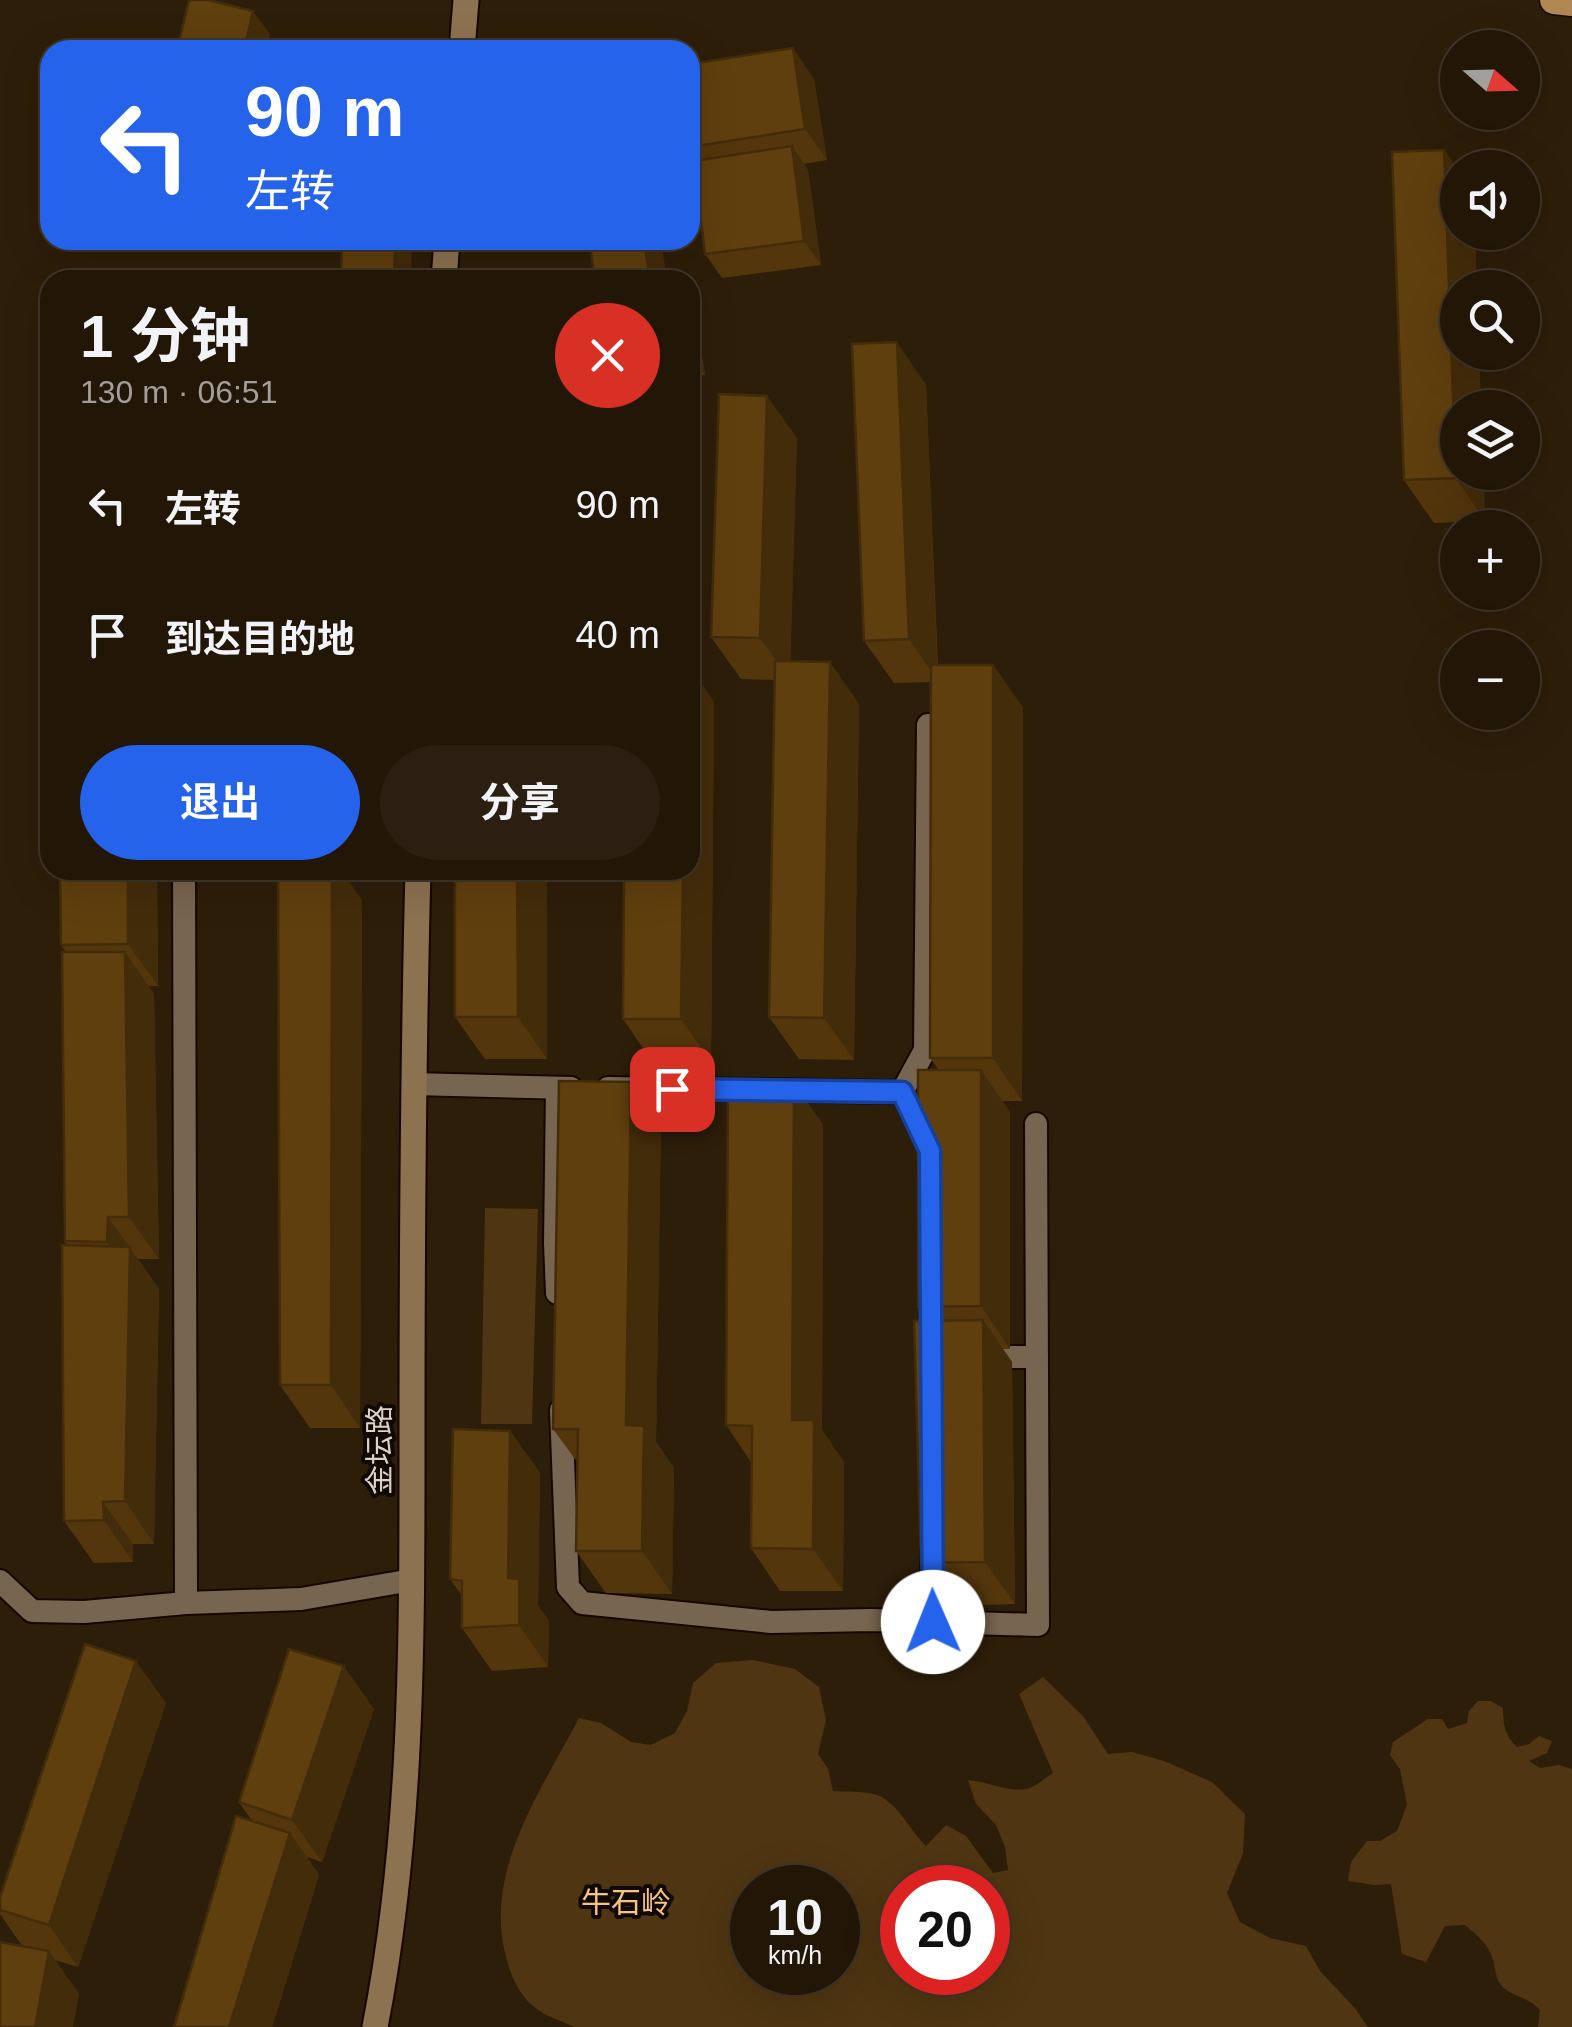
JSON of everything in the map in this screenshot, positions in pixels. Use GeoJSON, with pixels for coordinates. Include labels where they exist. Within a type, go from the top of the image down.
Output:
{"type":"FeatureCollection","features":[{"type":"Feature","properties":{"kind":"highway"},"geometry":{"type":"LineString","coordinates":[[1554,0],[1572,2]]}},
{"type":"Feature","properties":{"kind":"main road"},"geometry":{"type":"LineString","coordinates":[[463,40],[466,0]]}},
{"type":"Feature","properties":{"kind":"main road","name":"金坛路"},"geometry":{"type":"LineString","coordinates":[[374,2027],[398,1879],[408,1766],[418,880]]}},
{"type":"Feature","properties":{"kind":"lane"},"geometry":{"type":"LineString","coordinates":[[902,1092],[925,1050],[928,725]]}},
{"type":"Feature","properties":{"kind":"lane"},"geometry":{"type":"LineString","coordinates":[[184,880],[186,1603]]}},
{"type":"Feature","properties":{"kind":"lane"},"geometry":{"type":"LineString","coordinates":[[413,1084],[902,1092]]}},
{"type":"Feature","properties":{"kind":"lane"},"geometry":{"type":"LineString","coordinates":[[558,1088],[558,1321]]}},
{"type":"Feature","properties":{"kind":"lane"},"geometry":{"type":"LineString","coordinates":[[902,1092],[930,1151],[930,1170]]}},
{"type":"Feature","properties":{"kind":"lane"},"geometry":{"type":"LineString","coordinates":[[560,1379],[568,1587],[582,1604],[771,1622],[1038,1626],[1036,1124]]}},
{"type":"Feature","properties":{"kind":"lane"},"geometry":{"type":"LineString","coordinates":[[948,1357],[1037,1357]]}},
{"type":"Feature","properties":{"kind":"lane"},"geometry":{"type":"LineString","coordinates":[[932,1528],[933,1622]]}},
{"type":"Feature","properties":{"kind":"lane"},"geometry":{"type":"LineString","coordinates":[[0,1581],[32,1611],[84,1612],[301,1599],[412,1580]]}},
{"type":"Feature","properties":{"kind":"green space"},"geometry":{"type":"Polygon","coordinates":[[[485,1208],[538,1209],[532,1424],[481,1424],[485,1208]]]}},
{"type":"Feature","properties":{"kind":"green space","name":"牛石岭"},"geometry":{"type":"Polygon","coordinates":[[[753,1660],[795,1669],[819,1687],[826,1720],[818,1754],[828,1769],[833,1791],[882,1797],[926,1846],[946,1825],[966,1836],[987,1865],[880,1865],[880,1995],[1010,1995],[1010,1865],[996,1825],[976,1804],[968,1780],[1025,1789],[1053,1773],[1019,1694],[1043,1677],[1083,1716],[1108,1754],[1132,1752],[1212,1782],[1245,1814],[1243,1853],[1227,1893],[1240,1922],[1270,1938],[1306,1946],[1320,1971],[1368,2027],[574,2027],[542,2013],[527,2001],[515,1982],[505,1953],[501,1921],[503,1891],[520,1831],[579,1718],[601,1723],[631,1742],[651,1745],[675,1733],[687,1711],[693,1683],[716,1663],[753,1660]]]}},
{"type":"Feature","properties":{"kind":"green space"},"geometry":{"type":"Polygon","coordinates":[[[1478,1701],[1491,1701],[1503,1708],[1506,1730],[1517,1747],[1539,1736],[1552,1741],[1547,1753],[1529,1761],[1540,1768],[1559,1765],[1572,1769],[1572,2027],[1538,2027],[1540,2010],[1503,1987],[1487,1947],[1465,1925],[1445,1926],[1426,1962],[1402,1954],[1391,1884],[1348,1881],[1351,1862],[1367,1841],[1380,1841],[1397,1831],[1407,1805],[1400,1769],[1390,1755],[1393,1742],[1428,1719],[1442,1719],[1448,1729],[1467,1723],[1469,1711],[1478,1701]]]}},
{"type":"Feature","properties":{"kind":"building"},"geometry":{"type":"Polygon","coordinates":[[[189,0],[209,0],[253,11],[246,40],[179,40],[189,0]]]}},
{"type":"Feature","properties":{"kind":"building"},"geometry":{"type":"Polygon","coordinates":[[[793,48],[805,129],[700,145],[700,62],[793,48]]]}},
{"type":"Feature","properties":{"kind":"building"},"geometry":{"type":"Polygon","coordinates":[[[792,146],[804,241],[705,254],[700,160],[792,146]]]}},
{"type":"Feature","properties":{"kind":"building"},"geometry":{"type":"Polygon","coordinates":[[[1440,150],[1440,250],[1448,250],[1448,270],[1440,270],[1440,370],[1452,370],[1453,390],[1440,390],[1440,479],[1404,480],[1392,152],[1440,150]]]}},
{"type":"Feature","properties":{"kind":"building"},"geometry":{"type":"Polygon","coordinates":[[[342,250],[395,250],[394,270],[341,270],[342,250]]]}},
{"type":"Feature","properties":{"kind":"building"},"geometry":{"type":"Polygon","coordinates":[[[590,250],[646,250],[648,270],[594,270],[590,250]]]}},
{"type":"Feature","properties":{"kind":"building"},"geometry":{"type":"Polygon","coordinates":[[[897,342],[909,639],[864,641],[852,344],[897,342]]]}},
{"type":"Feature","properties":{"kind":"building"},"geometry":{"type":"Polygon","coordinates":[[[719,394],[767,396],[760,638],[711,637],[719,394]]]}},
{"type":"Feature","properties":{"kind":"building"},"geometry":{"type":"Polygon","coordinates":[[[775,661],[830,662],[824,1018],[769,1017],[775,661]]]}},
{"type":"Feature","properties":{"kind":"building"},"geometry":{"type":"Polygon","coordinates":[[[931,665],[993,665],[993,1058],[930,1058],[931,665]]]}},
{"type":"Feature","properties":{"kind":"building"},"geometry":{"type":"Polygon","coordinates":[[[60,880],[128,880],[128,944],[61,945],[60,880]]]}},
{"type":"Feature","properties":{"kind":"building"},"geometry":{"type":"Polygon","coordinates":[[[278,880],[332,880],[331,1385],[280,1385],[278,880]]]}},
{"type":"Feature","properties":{"kind":"building"},"geometry":{"type":"Polygon","coordinates":[[[455,880],[517,880],[518,1017],[455,1017],[455,880]]]}},
{"type":"Feature","properties":{"kind":"building"},"geometry":{"type":"Polygon","coordinates":[[[624,880],[683,880],[681,1019],[623,1019],[624,880]]]}},
{"type":"Feature","properties":{"kind":"building"},"geometry":{"type":"Polygon","coordinates":[[[62,952],[125,952],[129,1217],[108,1217],[107,1242],[65,1241],[62,952]]]}},
{"type":"Feature","properties":{"kind":"building"},"geometry":{"type":"Polygon","coordinates":[[[918,1070],[981,1070],[981,1306],[918,1307],[918,1070]]]}},
{"type":"Feature","properties":{"kind":"building"},"geometry":{"type":"Polygon","coordinates":[[[559,1081],[631,1082],[626,1425],[644,1426],[642,1551],[576,1551],[578,1429],[553,1429],[559,1081]]]}},
{"type":"Feature","properties":{"kind":"building"},"geometry":{"type":"Polygon","coordinates":[[[728,1082],[794,1083],[792,1420],[814,1420],[813,1549],[751,1548],[752,1426],[726,1425],[728,1082]]]}},
{"type":"Feature","properties":{"kind":"building"},"geometry":{"type":"Polygon","coordinates":[[[62,1245],[130,1247],[125,1501],[103,1502],[104,1520],[64,1521],[62,1245]]]}},
{"type":"Feature","properties":{"kind":"building"},"geometry":{"type":"Polygon","coordinates":[[[983,1320],[985,1562],[921,1563],[914,1321],[983,1320]]]}},
{"type":"Feature","properties":{"kind":"building"},"geometry":{"type":"Polygon","coordinates":[[[453,1429],[510,1431],[508,1578],[519,1579],[519,1625],[462,1628],[462,1581],[450,1579],[453,1429]]]}},
{"type":"Feature","properties":{"kind":"building"},"geometry":{"type":"Polygon","coordinates":[[[85,1644],[136,1661],[49,1925],[0,1910],[0,1897],[85,1644]]]}},
{"type":"Feature","properties":{"kind":"building"},"geometry":{"type":"Polygon","coordinates":[[[289,1649],[344,1666],[292,1820],[239,1802],[289,1649]]]}},
{"type":"Feature","properties":{"kind":"building"},"geometry":{"type":"Polygon","coordinates":[[[236,1816],[290,1833],[229,2027],[174,2027],[236,1816]]]}},
{"type":"Feature","properties":{"kind":"building"},"geometry":{"type":"Polygon","coordinates":[[[0,1942],[49,1951],[35,2027],[0,2027],[0,1942]]]}},
{"type":"Feature","properties":{"kind":"route"},"geometry":{"type":"LineString","coordinates":[[672,1089],[902,1092],[930,1151],[933,1622]]}}]}
